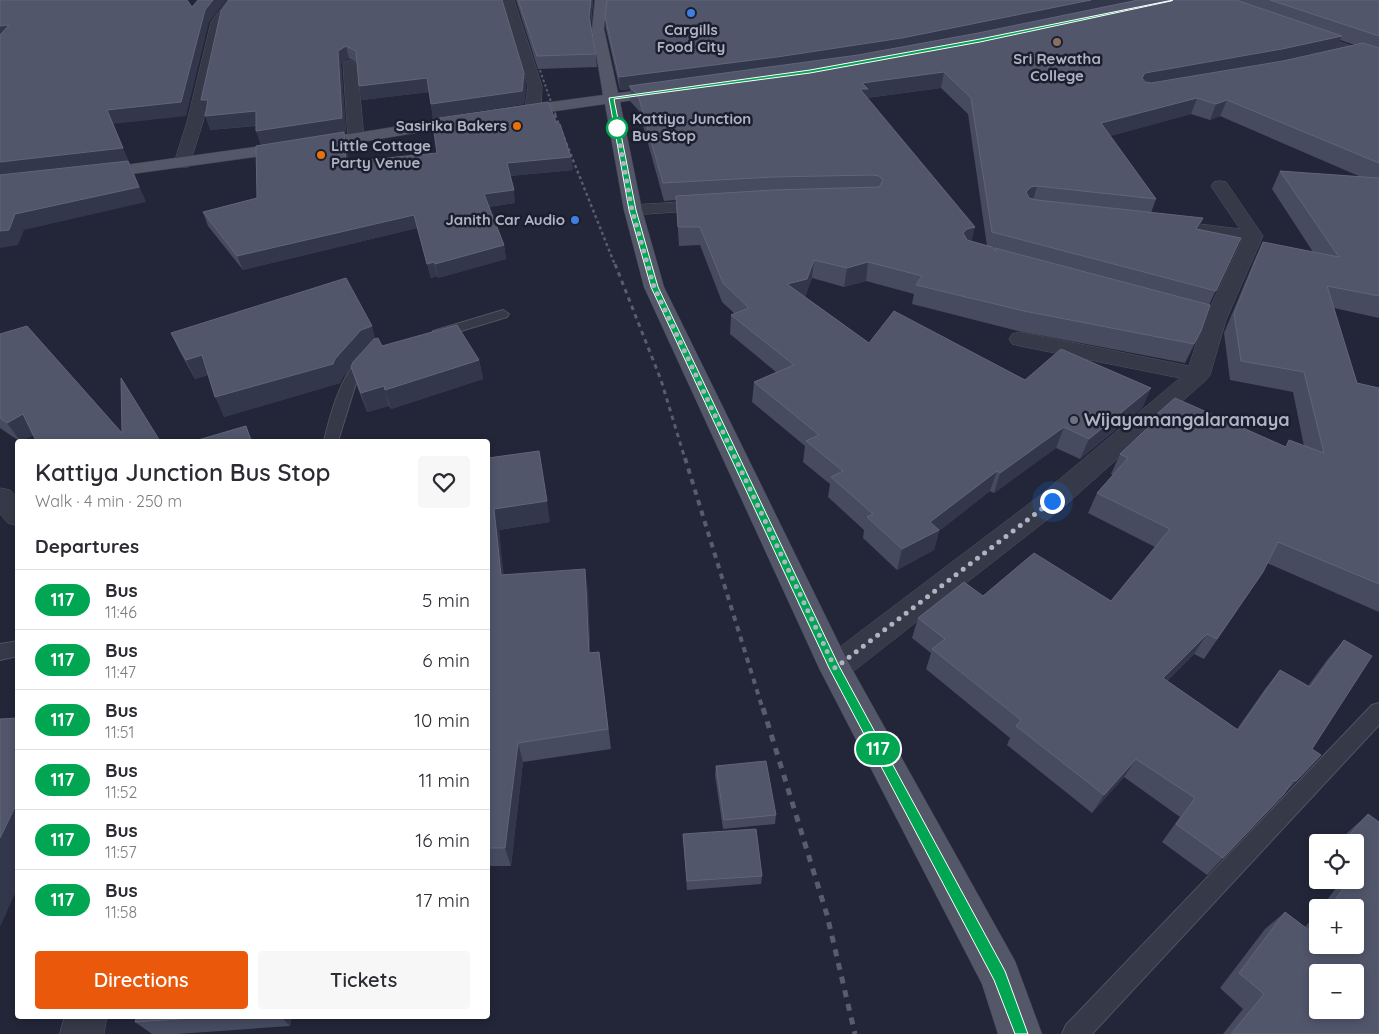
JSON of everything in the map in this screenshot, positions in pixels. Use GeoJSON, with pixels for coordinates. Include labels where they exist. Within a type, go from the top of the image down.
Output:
{"type":"FeatureCollection","features":[{"type":"Feature","properties":{"kind":"main road"},"geometry":{"type":"LineString","coordinates":[[601,0],[598,29],[632,210],[654,287],[835,668],[1000,976],[1020,1034]]}},
{"type":"Feature","properties":{"kind":"main road"},"geometry":{"type":"LineString","coordinates":[[499,115],[681,89]]}},
{"type":"Feature","properties":{"kind":"main road"},"geometry":{"type":"LineString","coordinates":[[77,176],[182,163],[481,118]]}},
{"type":"Feature","properties":{"kind":"street"},"geometry":{"type":"LineString","coordinates":[[182,163],[195,122],[217,22],[234,0]]}},
{"type":"Feature","properties":{"kind":"street"},"geometry":{"type":"LineString","coordinates":[[508,0],[535,86],[533,109]]}},
{"type":"Feature","properties":{"kind":"street"},"geometry":{"type":"LineString","coordinates":[[1290,29],[1379,60]]}},
{"type":"Feature","properties":{"kind":"street"},"geometry":{"type":"LineString","coordinates":[[1328,58],[1355,52]]}},
{"type":"Feature","properties":{"kind":"street"},"geometry":{"type":"LineString","coordinates":[[350,64],[356,138]]}},
{"type":"Feature","properties":{"kind":"street"},"geometry":{"type":"LineString","coordinates":[[1220,186],[1254,236]]}},
{"type":"Feature","properties":{"kind":"street"},"geometry":{"type":"LineString","coordinates":[[632,210],[732,203]]}},
{"type":"Feature","properties":{"kind":"street"},"geometry":{"type":"LineString","coordinates":[[1153,224],[1254,236]]}},
{"type":"Feature","properties":{"kind":"street"},"geometry":{"type":"LineString","coordinates":[[835,668],[1052,501],[1198,375],[1205,317],[1254,236]]}},
{"type":"Feature","properties":{"kind":"street"},"geometry":{"type":"LineString","coordinates":[[1020,339],[1198,375]]}},
{"type":"Feature","properties":{"kind":"street"},"geometry":{"type":"LineString","coordinates":[[0,497],[15,513]]}},
{"type":"Feature","properties":{"kind":"street"},"geometry":{"type":"LineString","coordinates":[[82,1034],[85,1019]]}},
{"type":"Feature","properties":{"kind":"lane"},"geometry":{"type":"LineString","coordinates":[[429,336],[503,314]]}},
{"type":"Feature","properties":{"kind":"lane"},"geometry":{"type":"LineString","coordinates":[[333,439],[350,379],[373,353]]}},
{"type":"Feature","properties":{"kind":"lane"},"geometry":{"type":"LineString","coordinates":[[0,652],[15,649]]}},
{"type":"Feature","properties":{"kind":"lane"},"geometry":{"type":"LineString","coordinates":[[1074,1034],[1379,711]]}},
{"type":"Feature","properties":{"kind":"building"},"geometry":{"type":"Polygon","coordinates":[[[0,0],[187,0],[192,7],[198,0],[213,0],[205,10],[181,102],[107,110],[123,148],[0,162],[0,35],[9,25],[0,26],[0,0]]]}},
{"type":"Feature","properties":{"kind":"building"},"geometry":{"type":"Polygon","coordinates":[[[229,0],[502,0],[524,73],[522,91],[431,104],[427,78],[359,86],[356,51],[346,46],[338,51],[342,118],[256,131],[256,111],[205,116],[208,100],[201,100],[221,11],[229,0]]]}},
{"type":"Feature","properties":{"kind":"building"},"geometry":{"type":"Polygon","coordinates":[[[518,0],[591,0],[589,17],[596,54],[537,56],[518,0]]]}},
{"type":"Feature","properties":{"kind":"building"},"geometry":{"type":"Polygon","coordinates":[[[607,0],[1091,0],[902,38],[777,57],[619,77],[605,17],[607,0]]]}},
{"type":"Feature","properties":{"kind":"building"},"geometry":{"type":"Polygon","coordinates":[[[1138,0],[1236,0],[1342,36],[1282,49],[1145,73],[1142,78],[1145,82],[1151,83],[1283,61],[1363,43],[1379,48],[1379,163],[1227,100],[1216,104],[1197,98],[1101,123],[1156,199],[1037,186],[1031,187],[1026,192],[1029,198],[1037,200],[1203,218],[1196,229],[1241,238],[1216,291],[992,232],[971,98],[944,72],[862,83],[868,89],[860,89],[975,227],[967,229],[963,233],[967,240],[992,247],[996,252],[995,248],[1210,305],[1201,331],[1194,344],[1024,311],[916,285],[922,276],[868,262],[847,268],[814,260],[807,279],[787,284],[869,343],[894,311],[1025,380],[1061,349],[1151,388],[1089,439],[1064,427],[1000,473],[997,471],[930,522],[939,530],[902,549],[867,517],[873,514],[831,477],[843,471],[806,441],[819,435],[754,382],[794,365],[731,315],[749,308],[723,283],[700,227],[678,227],[676,196],[773,190],[879,187],[883,180],[879,176],[873,175],[773,177],[663,183],[638,95],[629,86],[858,55],[978,33],[1138,0]]]}},
{"type":"Feature","properties":{"kind":"building"},"geometry":{"type":"Polygon","coordinates":[[[1270,0],[1379,0],[1379,36],[1270,0]]]}},
{"type":"Feature","properties":{"kind":"building"},"geometry":{"type":"Polygon","coordinates":[[[548,102],[557,124],[560,124],[571,157],[507,163],[514,190],[484,194],[504,245],[435,264],[434,262],[427,264],[414,215],[237,256],[203,212],[257,198],[256,146],[344,132],[346,162],[437,153],[432,119],[548,102]]]}},
{"type":"Feature","properties":{"kind":"building"},"geometry":{"type":"Polygon","coordinates":[[[128,161],[139,187],[15,214],[9,230],[0,231],[0,175],[128,161]]]}},
{"type":"Feature","properties":{"kind":"building"},"geometry":{"type":"Polygon","coordinates":[[[1280,171],[1379,178],[1379,296],[1327,286],[1357,383],[1379,388],[1379,584],[1278,542],[1263,572],[1217,639],[1207,634],[1163,678],[1238,730],[1280,670],[1310,687],[1344,640],[1372,656],[1312,749],[1321,755],[1296,781],[1293,780],[1284,794],[1223,858],[1176,824],[1195,798],[1136,759],[1104,795],[1016,726],[1021,720],[932,649],[945,639],[918,618],[964,582],[983,596],[1034,553],[1111,601],[1170,529],[1097,493],[1128,458],[1120,454],[1157,419],[1150,420],[1175,398],[1286,447],[1289,440],[1324,453],[1304,372],[1241,361],[1234,314],[1263,242],[1339,257],[1280,171]]]}},
{"type":"Feature","properties":{"kind":"building"},"geometry":{"type":"Polygon","coordinates":[[[346,278],[372,326],[361,330],[335,359],[333,364],[215,397],[202,355],[186,360],[171,333],[346,278]]]}},
{"type":"Feature","properties":{"kind":"building"},"geometry":{"type":"Polygon","coordinates":[[[457,325],[479,360],[385,390],[384,386],[361,393],[351,367],[353,362],[374,339],[378,338],[382,346],[457,325]]]}},
{"type":"Feature","properties":{"kind":"building"},"geometry":{"type":"Polygon","coordinates":[[[27,326],[122,433],[121,378],[159,439],[35,439],[23,414],[7,423],[0,418],[0,334],[27,326]]]}},
{"type":"Feature","properties":{"kind":"building"},"geometry":{"type":"Polygon","coordinates":[[[246,426],[250,439],[201,439],[246,426]]]}},
{"type":"Feature","properties":{"kind":"building"},"geometry":{"type":"Polygon","coordinates":[[[539,451],[547,501],[494,509],[501,575],[585,569],[589,653],[599,652],[608,729],[518,743],[505,848],[490,848],[490,458],[539,451]]]}},
{"type":"Feature","properties":{"kind":"building"},"geometry":{"type":"Polygon","coordinates":[[[15,718],[15,807],[0,838],[0,719],[15,718]]]}},
{"type":"Feature","properties":{"kind":"building"},"geometry":{"type":"Polygon","coordinates":[[[766,761],[776,815],[724,820],[716,766],[766,761]]]}},
{"type":"Feature","properties":{"kind":"building"},"geometry":{"type":"Polygon","coordinates":[[[1368,814],[1379,822],[1379,1034],[1231,1034],[1264,994],[1239,973],[1285,912],[1309,930],[1309,954],[1364,954],[1364,899],[1336,899],[1343,889],[1364,889],[1364,834],[1350,834],[1368,814]]]}},
{"type":"Feature","properties":{"kind":"building"},"geometry":{"type":"Polygon","coordinates":[[[756,829],[762,876],[687,881],[683,834],[756,829]]]}},
{"type":"Feature","properties":{"kind":"building"},"geometry":{"type":"Polygon","coordinates":[[[136,1019],[178,1019],[135,1022],[136,1019]]]}},
{"type":"Feature","properties":{"kind":"railway"},"geometry":{"type":"LineString","coordinates":[[535,56],[556,116]]}},
{"type":"Feature","properties":{"kind":"railway"},"geometry":{"type":"LineString","coordinates":[[555,115],[615,265]]}},
{"type":"Feature","properties":{"kind":"railway"},"geometry":{"type":"LineString","coordinates":[[615,264],[661,380],[685,459]]}},
{"type":"Feature","properties":{"kind":"railway"},"geometry":{"type":"LineString","coordinates":[[685,458],[763,710]]}},
{"type":"Feature","properties":{"kind":"railway"},"geometry":{"type":"LineString","coordinates":[[763,708],[827,915],[855,1034]]}},
{"type":"Feature","properties":{"kind":"bus line","name":"117"},"geometry":{"type":"LineString","coordinates":[[1020,1034],[1000,976],[835,668],[654,287],[632,210],[612,98],[810,71],[980,41],[1171,0]]}},
{"type":"Feature","properties":{"kind":"place","name":"Cargills Food City"},"geometry":{"type":"Point","coordinates":[691,13]}},
{"type":"Feature","properties":{"kind":"place","name":"Sri Rewatha College"},"geometry":{"type":"Point","coordinates":[1057,42]}},
{"type":"Feature","properties":{"kind":"place","name":"Sasirika Bakers"},"geometry":{"type":"Point","coordinates":[517,126]}},
{"type":"Feature","properties":{"kind":"place","name":"Kattiya Junction Bus Stop"},"geometry":{"type":"Point","coordinates":[617,128]}},
{"type":"Feature","properties":{"kind":"place","name":"Little Cottage Party Venue"},"geometry":{"type":"Point","coordinates":[321,155]}},
{"type":"Feature","properties":{"kind":"place","name":"Janith Car Audio"},"geometry":{"type":"Point","coordinates":[575,220]}},
{"type":"Feature","properties":{"kind":"place","name":"Wijayamangalaramaya"},"geometry":{"type":"Point","coordinates":[1074,420]}},
{"type":"Feature","properties":{"kind":"route"},"geometry":{"type":"LineString","coordinates":[[617,128],[632,210],[654,287],[835,668],[1052,501]]}}]}
